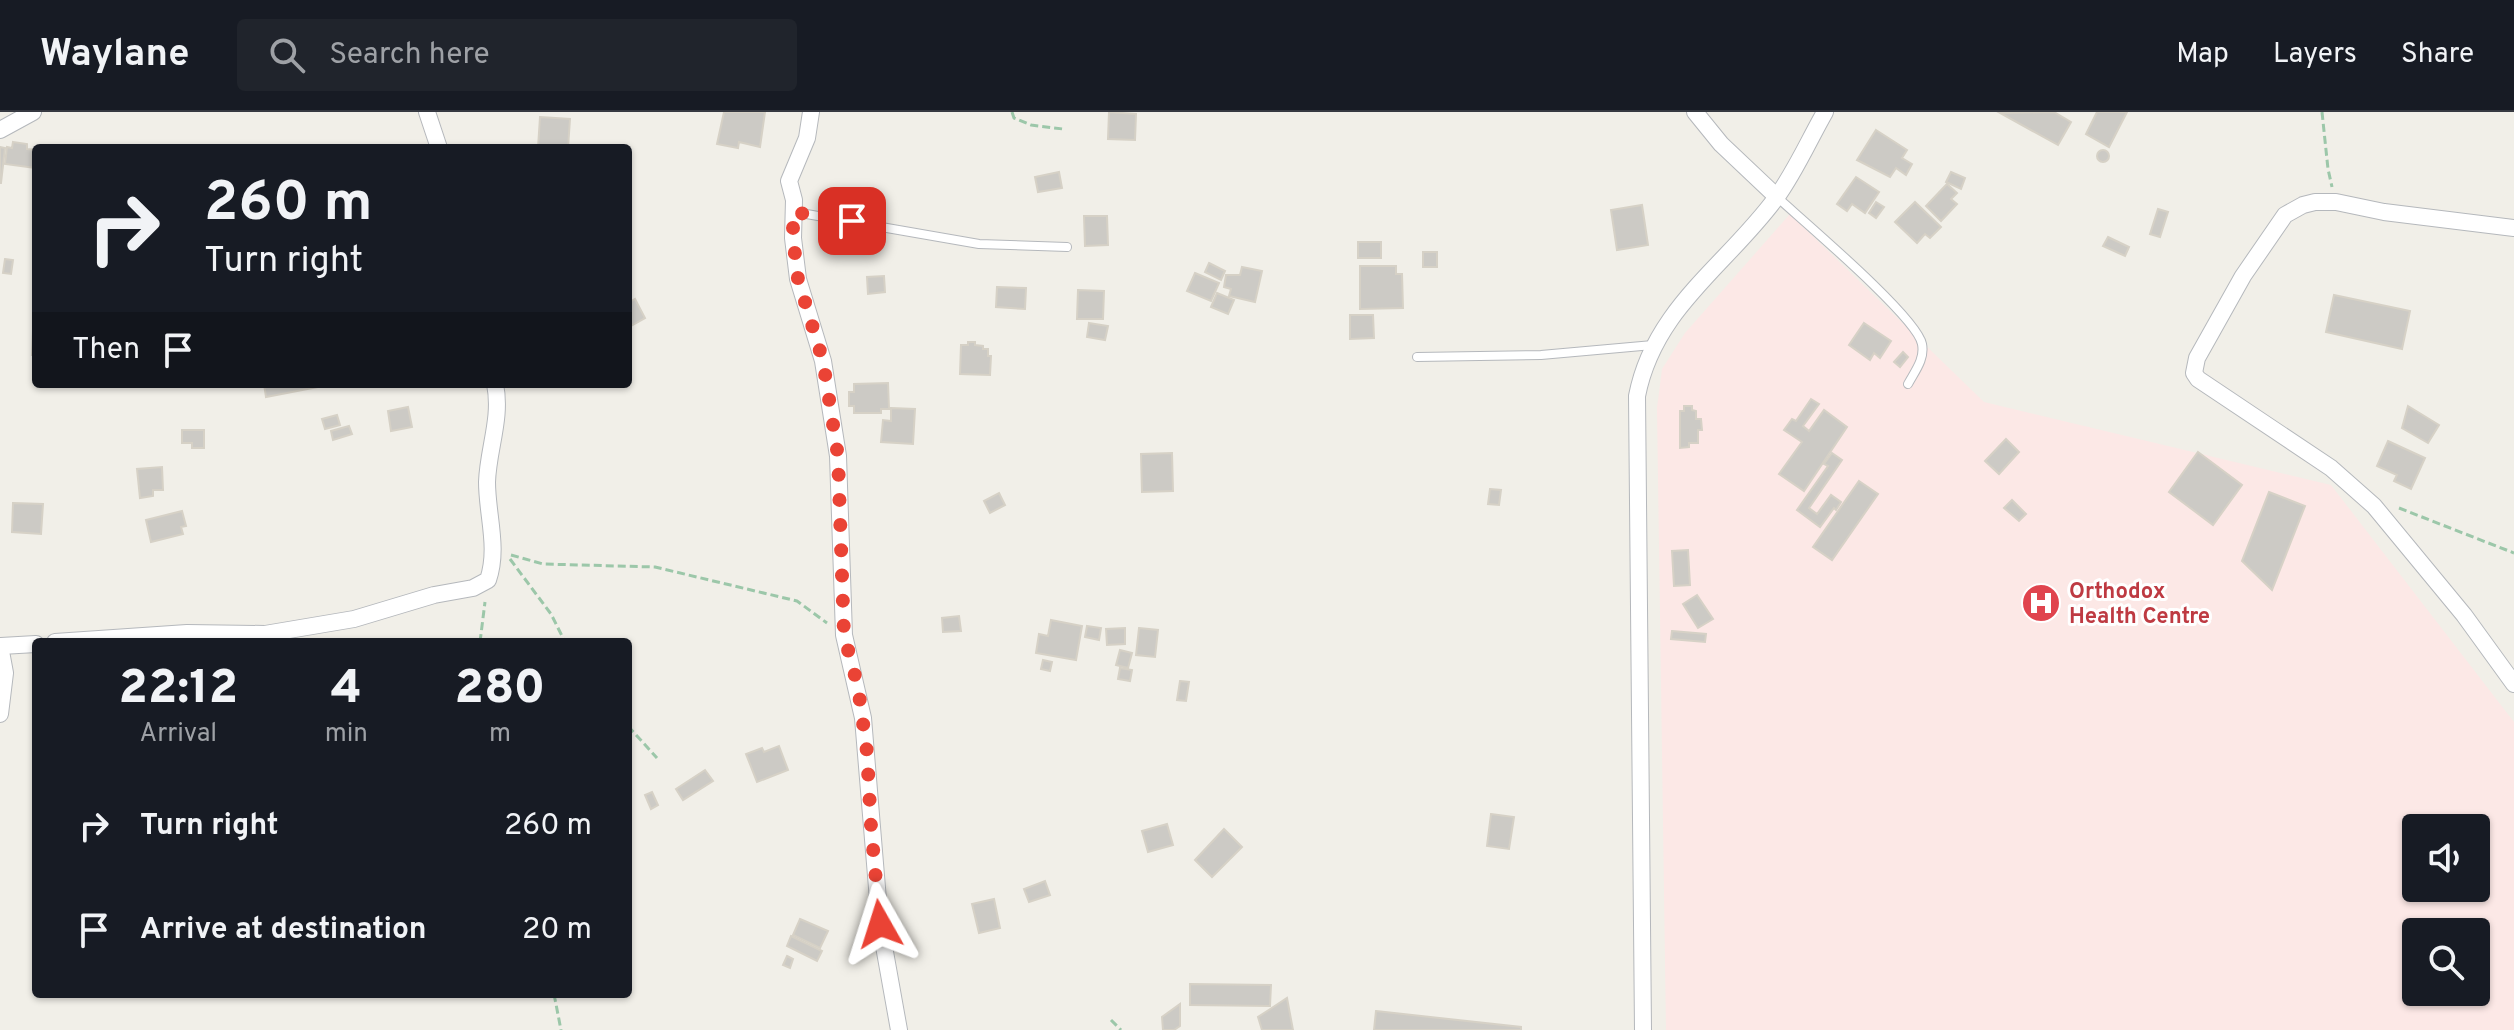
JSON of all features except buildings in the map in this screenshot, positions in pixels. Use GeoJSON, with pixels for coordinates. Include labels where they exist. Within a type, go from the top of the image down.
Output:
{"type":"FeatureCollection","features":[{"type":"Feature","properties":{"kind":"street"},"geometry":{"type":"LineString","coordinates":[[0,130],[33,112]]}},
{"type":"Feature","properties":{"kind":"street"},"geometry":{"type":"LineString","coordinates":[[427,112],[438,144]]}},
{"type":"Feature","properties":{"kind":"street"},"geometry":{"type":"LineString","coordinates":[[811,112],[807,138],[789,181],[794,200],[793,238],[798,279],[823,361],[838,456],[844,635],[858,687],[864,730],[880,924],[899,1030]]}},
{"type":"Feature","properties":{"kind":"street"},"geometry":{"type":"LineString","coordinates":[[1695,112],[1721,144],[1777,197]]}},
{"type":"Feature","properties":{"kind":"street"},"geometry":{"type":"LineString","coordinates":[[1643,1030],[1637,396],[1642,370],[1653,345],[1708,273],[1777,197],[1825,112]]}},
{"type":"Feature","properties":{"kind":"street"},"geometry":{"type":"LineString","coordinates":[[2514,228],[2384,212],[2336,202],[2303,205],[2285,215],[2243,276],[2197,358],[2195,376],[2331,468],[2374,506],[2464,615],[2514,684]]}},
{"type":"Feature","properties":{"kind":"street"},"geometry":{"type":"LineString","coordinates":[[114,638],[187,633],[265,634],[354,619],[434,595],[473,588],[488,580],[493,556],[487,486],[498,409],[495,388]]}},
{"type":"Feature","properties":{"kind":"street"},"geometry":{"type":"LineString","coordinates":[[0,714],[5,673],[0,646],[32,644]]}},
{"type":"Feature","properties":{"kind":"lane"},"geometry":{"type":"LineString","coordinates":[[1777,197],[1872,285],[1916,332],[1922,345],[1921,361],[1908,384]]}},
{"type":"Feature","properties":{"kind":"lane"},"geometry":{"type":"LineString","coordinates":[[793,212],[979,244],[1067,247]]}},
{"type":"Feature","properties":{"kind":"lane"},"geometry":{"type":"LineString","coordinates":[[1417,357],[1541,355],[1653,345]]}},
{"type":"Feature","properties":{"kind":"path"},"geometry":{"type":"LineString","coordinates":[[1012,112],[1014,118],[1031,125],[1063,129]]}},
{"type":"Feature","properties":{"kind":"path"},"geometry":{"type":"LineString","coordinates":[[2322,112],[2328,169],[2336,202]]}},
{"type":"Feature","properties":{"kind":"path"},"geometry":{"type":"LineString","coordinates":[[2397,507],[2514,553]]}},
{"type":"Feature","properties":{"kind":"path"},"geometry":{"type":"LineString","coordinates":[[563,638],[551,614],[504,550],[518,558],[543,564],[655,567],[707,578],[752,592],[797,601],[844,635]]}},
{"type":"Feature","properties":{"kind":"path"},"geometry":{"type":"LineString","coordinates":[[481,638],[488,580]]}},
{"type":"Feature","properties":{"kind":"path"},"geometry":{"type":"LineString","coordinates":[[632,730],[657,758]]}},
{"type":"Feature","properties":{"kind":"path"},"geometry":{"type":"LineString","coordinates":[[555,998],[561,1030]]}},
{"type":"Feature","properties":{"kind":"path"},"geometry":{"type":"LineString","coordinates":[[1111,1020],[1121,1030]]}},
{"type":"Feature","properties":{"kind":"shaded area","name":"Orthodox Health Centre"},"geometry":{"type":"Polygon","coordinates":[[[1790,214],[1984,402],[2331,485],[2514,722],[2514,1030],[1666,1030],[1657,408],[1662,369],[1685,333],[1790,214]]]}},
{"type":"Feature","properties":{"kind":"place","name":"Orthodox Health Centre"},"geometry":{"type":"Point","coordinates":[2041,603]}},
{"type":"Feature","properties":{"kind":"route"},"geometry":{"type":"LineString","coordinates":[[852,221],[793,212],[798,279],[823,361],[838,456],[844,635],[858,687],[867,752],[880,924]]}}]}
